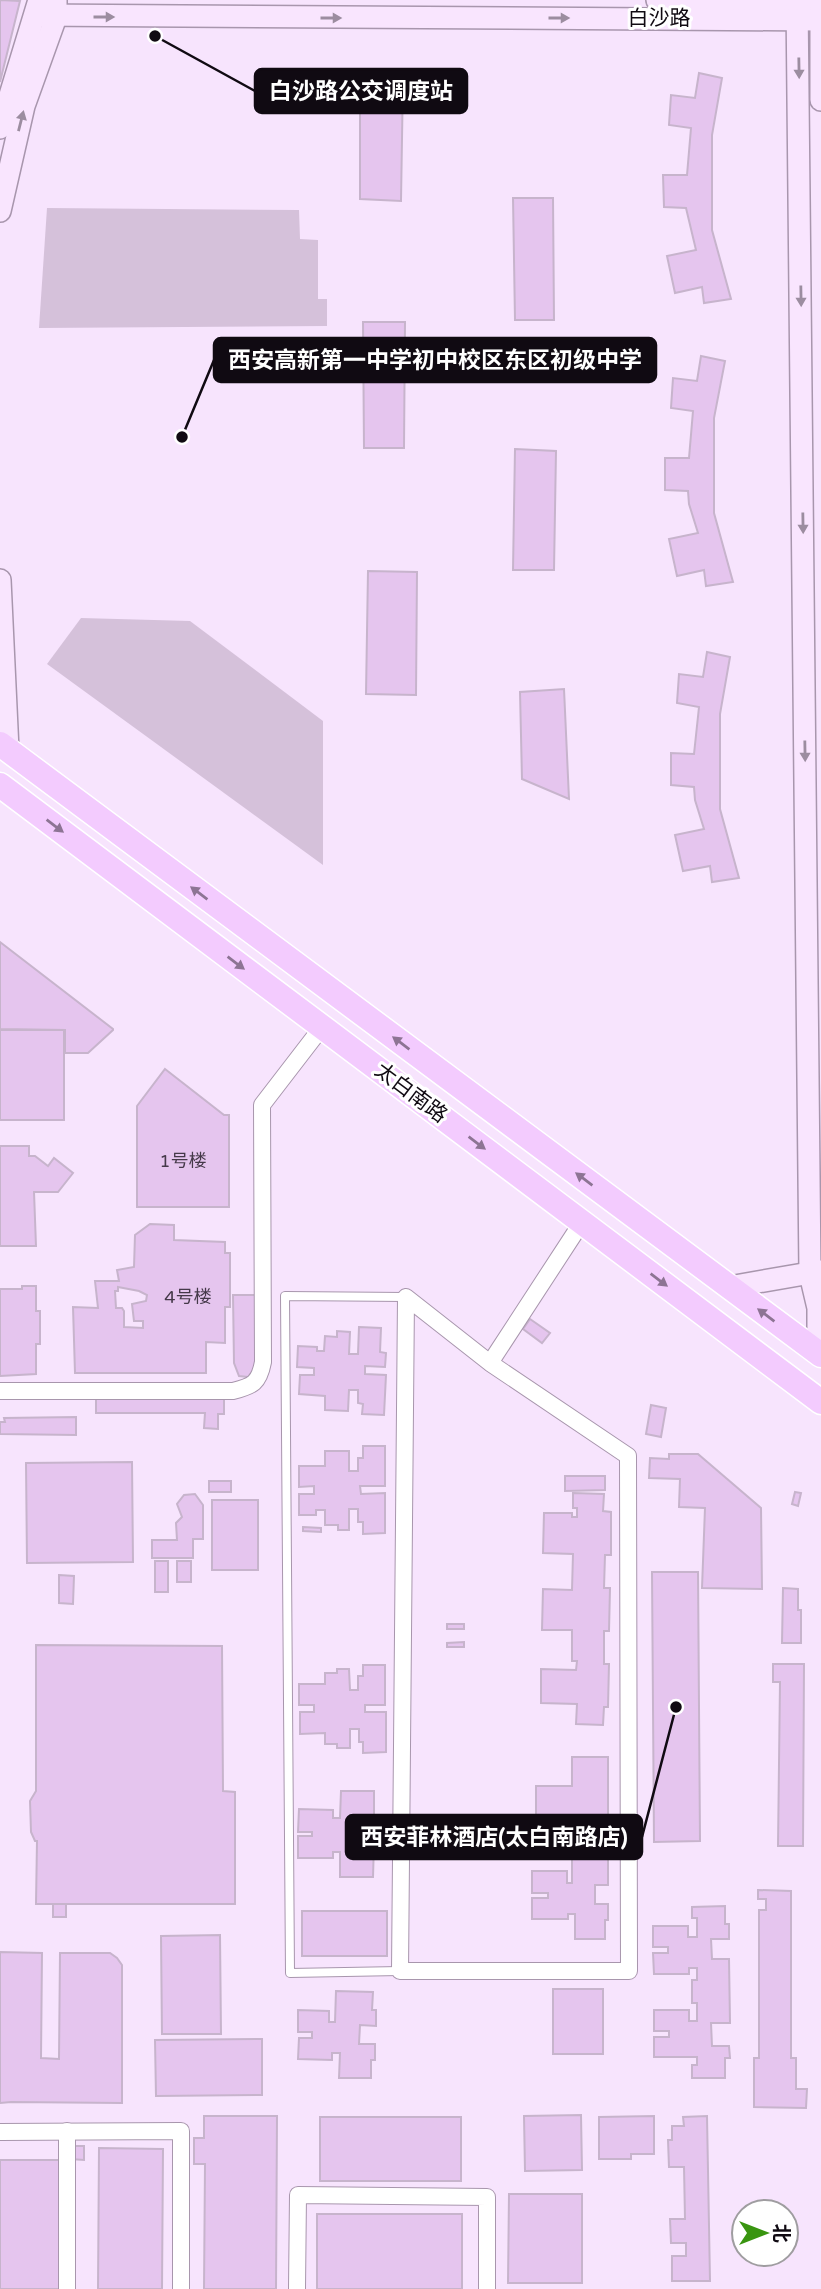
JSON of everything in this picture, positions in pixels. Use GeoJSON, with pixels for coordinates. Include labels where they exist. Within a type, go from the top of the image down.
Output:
{"type":"FeatureCollection","features":[{"type":"Feature","properties":{"kind":"main road","name":"白沙路"},"geometry":{"type":"LineString","coordinates":[[657,0],[798,7],[821,12]]}},
{"type":"Feature","properties":{"kind":"main road","name":"白沙路"},"geometry":{"type":"LineString","coordinates":[[46,8],[798,7]]}},
{"type":"Feature","properties":{"kind":"main road"},"geometry":{"type":"LineString","coordinates":[[798,7],[815,1272],[820,1354]]}},
{"type":"Feature","properties":{"kind":"main road"},"geometry":{"type":"LineString","coordinates":[[0,128],[46,8]]}},
{"type":"Feature","properties":{"kind":"main road"},"geometry":{"type":"LineString","coordinates":[[0,211],[46,8]]}},
{"type":"Feature","properties":{"kind":"main road"},"geometry":{"type":"LineString","coordinates":[[821,12],[821,100]]}},
{"type":"Feature","properties":{"kind":"main road"},"geometry":{"type":"LineString","coordinates":[[0,580],[4,747]]}},
{"type":"Feature","properties":{"kind":"main road","name":"太白南路"},"geometry":{"type":"LineString","coordinates":[[4,747],[820,1354]]}},
{"type":"Feature","properties":{"kind":"main road","name":"太白南路"},"geometry":{"type":"LineString","coordinates":[[0,785],[821,1402]]}},
{"type":"Feature","properties":{"kind":"main road"},"geometry":{"type":"LineString","coordinates":[[729,1287],[815,1272]]}},
{"type":"Feature","properties":{"kind":"street"},"geometry":{"type":"LineString","coordinates":[[0,1391],[233,1391],[250,1387],[260,1375],[263,1362],[262,1105],[322,1027]]}},
{"type":"Feature","properties":{"kind":"street"},"geometry":{"type":"LineString","coordinates":[[490,1363],[582,1222]]}},
{"type":"Feature","properties":{"kind":"street"},"geometry":{"type":"LineString","coordinates":[[406,1297],[490,1363],[628,1455],[628,1971],[400,1971],[406,1297]]}},
{"type":"Feature","properties":{"kind":"street"},"geometry":{"type":"LineString","coordinates":[[67,2131],[67,2289]]}},
{"type":"Feature","properties":{"kind":"street"},"geometry":{"type":"LineString","coordinates":[[0,2132],[181,2131],[181,2289]]}},
{"type":"Feature","properties":{"kind":"street"},"geometry":{"type":"LineString","coordinates":[[297,2289],[298,2195],[487,2197],[487,2289]]}},
{"type":"Feature","properties":{"kind":"lane"},"geometry":{"type":"LineString","coordinates":[[400,1971],[290,1973],[285,1296],[406,1297]]}},
{"type":"Feature","properties":{"kind":"shaded area"},"geometry":{"type":"Polygon","coordinates":[[[47,208],[299,210],[300,239],[318,240],[318,299],[327,299],[327,326],[39,328],[47,208]]]}},
{"type":"Feature","properties":{"kind":"shaded area"},"geometry":{"type":"Polygon","coordinates":[[[81,618],[190,621],[323,721],[323,865],[47,664],[81,618]]]}},
{"type":"Feature","properties":{"kind":"building"},"geometry":{"type":"Polygon","coordinates":[[[0,0],[20,1],[0,82],[0,0]]]}},
{"type":"Feature","properties":{"kind":"building"},"geometry":{"type":"Polygon","coordinates":[[[699,73],[722,78],[712,135],[712,230],[731,299],[704,303],[702,287],[675,293],[667,256],[696,250],[686,208],[664,207],[663,175],[687,175],[691,128],[669,125],[671,95],[695,98],[699,73]]]}},
{"type":"Feature","properties":{"kind":"building"},"geometry":{"type":"Polygon","coordinates":[[[360,76],[403,77],[401,201],[360,199],[360,76]]]}},
{"type":"Feature","properties":{"kind":"building"},"geometry":{"type":"Polygon","coordinates":[[[513,198],[553,198],[554,320],[515,320],[513,198]]]}},
{"type":"Feature","properties":{"kind":"building"},"geometry":{"type":"Polygon","coordinates":[[[363,322],[405,322],[404,448],[364,448],[363,322]]]}},
{"type":"Feature","properties":{"kind":"building"},"geometry":{"type":"Polygon","coordinates":[[[701,356],[725,361],[714,418],[714,513],[733,582],[706,586],[704,570],[677,576],[669,539],[698,533],[688,491],[665,490],[665,458],[689,458],[693,411],[671,408],[673,378],[697,381],[701,356]]]}},
{"type":"Feature","properties":{"kind":"building"},"geometry":{"type":"Polygon","coordinates":[[[515,449],[556,451],[554,570],[513,570],[515,449]]]}},
{"type":"Feature","properties":{"kind":"building"},"geometry":{"type":"Polygon","coordinates":[[[368,571],[417,572],[416,695],[366,694],[368,571]]]}},
{"type":"Feature","properties":{"kind":"building"},"geometry":{"type":"Polygon","coordinates":[[[707,652],[730,657],[720,714],[720,809],[739,878],[712,882],[710,866],[683,871],[675,835],[704,829],[694,787],[671,785],[671,753],[694,754],[699,707],[677,703],[679,674],[703,677],[707,652]]]}},
{"type":"Feature","properties":{"kind":"building"},"geometry":{"type":"Polygon","coordinates":[[[564,689],[569,799],[522,779],[520,692],[564,689]]]}},
{"type":"Feature","properties":{"kind":"building"},"geometry":{"type":"Polygon","coordinates":[[[0,942],[113,1030],[88,1053],[65,1053],[65,1030],[0,1029],[0,942]]]}},
{"type":"Feature","properties":{"kind":"building"},"geometry":{"type":"Polygon","coordinates":[[[0,1030],[64,1030],[64,1120],[0,1120],[0,1030]]]}},
{"type":"Feature","properties":{"kind":"building"},"geometry":{"type":"Polygon","coordinates":[[[165,1069],[224,1115],[229,1115],[229,1207],[137,1207],[137,1106],[165,1069]]]}},
{"type":"Feature","properties":{"kind":"building"},"geometry":{"type":"Polygon","coordinates":[[[0,1146],[29,1146],[29,1156],[35,1156],[48,1166],[54,1158],[73,1173],[58,1192],[34,1192],[36,1246],[0,1246],[0,1146]]]}},
{"type":"Feature","properties":{"kind":"building"},"geometry":{"type":"Polygon","coordinates":[[[150,1224],[174,1225],[174,1240],[225,1242],[225,1253],[230,1253],[230,1307],[225,1307],[225,1343],[206,1342],[206,1373],[75,1373],[73,1307],[98,1308],[95,1281],[119,1281],[117,1270],[134,1267],[135,1235],[150,1224]],[[118,1287],[118,1291],[115,1291],[116,1308],[122,1308],[124,1311],[124,1327],[143,1328],[143,1321],[134,1321],[132,1304],[146,1301],[147,1295],[118,1287]]]}},
{"type":"Feature","properties":{"kind":"building"},"geometry":{"type":"Polygon","coordinates":[[[22,1286],[36,1286],[36,1311],[40,1311],[36,1374],[0,1376],[0,1289],[22,1289],[22,1286]]]}},
{"type":"Feature","properties":{"kind":"building"},"geometry":{"type":"Polygon","coordinates":[[[233,1295],[257,1295],[258,1364],[248,1377],[239,1376],[234,1363],[233,1295]]]}},
{"type":"Feature","properties":{"kind":"building"},"geometry":{"type":"Polygon","coordinates":[[[530,1319],[550,1333],[542,1343],[523,1329],[530,1319]]]}},
{"type":"Feature","properties":{"kind":"building"},"geometry":{"type":"Polygon","coordinates":[[[359,1327],[381,1328],[380,1352],[386,1353],[385,1367],[365,1366],[365,1374],[386,1375],[384,1415],[362,1414],[363,1404],[358,1403],[358,1390],[349,1390],[348,1411],[325,1410],[325,1396],[299,1394],[300,1375],[314,1375],[314,1368],[297,1367],[298,1346],[317,1347],[317,1351],[324,1351],[325,1336],[337,1337],[337,1331],[350,1332],[349,1354],[358,1354],[359,1327]]]}},
{"type":"Feature","properties":{"kind":"building"},"geometry":{"type":"Polygon","coordinates":[[[96,1398],[224,1399],[224,1414],[218,1414],[218,1429],[204,1428],[205,1413],[96,1413],[96,1398]]]}},
{"type":"Feature","properties":{"kind":"building"},"geometry":{"type":"Polygon","coordinates":[[[651,1405],[666,1408],[661,1437],[646,1434],[651,1405]]]}},
{"type":"Feature","properties":{"kind":"building"},"geometry":{"type":"Polygon","coordinates":[[[76,1417],[76,1435],[0,1434],[0,1422],[5,1422],[4,1418],[76,1417]]]}},
{"type":"Feature","properties":{"kind":"building"},"geometry":{"type":"Polygon","coordinates":[[[363,1446],[385,1446],[385,1486],[360,1486],[361,1494],[385,1493],[385,1533],[363,1534],[363,1522],[358,1522],[358,1509],[349,1509],[349,1530],[338,1530],[338,1525],[325,1525],[325,1510],[316,1510],[316,1515],[299,1515],[299,1494],[314,1494],[314,1486],[299,1487],[299,1466],[325,1466],[325,1451],[349,1451],[349,1471],[358,1471],[358,1458],[363,1458],[363,1446]]]}},
{"type":"Feature","properties":{"kind":"building"},"geometry":{"type":"Polygon","coordinates":[[[669,1454],[698,1454],[761,1508],[762,1589],[702,1588],[705,1508],[679,1507],[680,1479],[649,1478],[650,1458],[669,1459],[669,1454]]]}},
{"type":"Feature","properties":{"kind":"building"},"geometry":{"type":"Polygon","coordinates":[[[132,1462],[133,1562],[27,1563],[26,1463],[132,1462]]]}},
{"type":"Feature","properties":{"kind":"building"},"geometry":{"type":"Polygon","coordinates":[[[565,1476],[605,1476],[605,1490],[565,1491],[565,1476]]]}},
{"type":"Feature","properties":{"kind":"building"},"geometry":{"type":"Polygon","coordinates":[[[209,1481],[231,1481],[231,1492],[209,1492],[209,1481]]]}},
{"type":"Feature","properties":{"kind":"building"},"geometry":{"type":"Polygon","coordinates":[[[795,1492],[801,1493],[798,1506],[792,1504],[795,1492]]]}},
{"type":"Feature","properties":{"kind":"building"},"geometry":{"type":"Polygon","coordinates":[[[573,1493],[604,1494],[603,1511],[611,1512],[611,1555],[605,1555],[604,1588],[610,1588],[609,1631],[604,1631],[604,1664],[609,1664],[608,1707],[604,1707],[603,1725],[576,1724],[577,1704],[541,1703],[541,1669],[576,1670],[577,1661],[572,1661],[572,1630],[542,1630],[543,1589],[572,1590],[573,1554],[543,1553],[544,1513],[572,1513],[572,1517],[577,1517],[577,1508],[573,1508],[573,1493]]]}},
{"type":"Feature","properties":{"kind":"building"},"geometry":{"type":"Polygon","coordinates":[[[195,1494],[203,1505],[203,1539],[193,1539],[193,1558],[152,1558],[152,1540],[177,1540],[176,1523],[182,1517],[177,1504],[184,1495],[195,1494]]]}},
{"type":"Feature","properties":{"kind":"building"},"geometry":{"type":"Polygon","coordinates":[[[212,1500],[258,1500],[258,1570],[212,1570],[212,1500]]]}},
{"type":"Feature","properties":{"kind":"building"},"geometry":{"type":"Polygon","coordinates":[[[303,1527],[321,1528],[321,1532],[303,1531],[303,1527]]]}},
{"type":"Feature","properties":{"kind":"building"},"geometry":{"type":"Polygon","coordinates":[[[155,1561],[168,1561],[168,1592],[155,1592],[155,1561]]]}},
{"type":"Feature","properties":{"kind":"building"},"geometry":{"type":"Polygon","coordinates":[[[177,1561],[191,1561],[191,1582],[177,1582],[177,1561]]]}},
{"type":"Feature","properties":{"kind":"building"},"geometry":{"type":"Polygon","coordinates":[[[652,1572],[698,1572],[700,1841],[654,1842],[652,1572]]]}},
{"type":"Feature","properties":{"kind":"building"},"geometry":{"type":"Polygon","coordinates":[[[59,1575],[74,1576],[73,1604],[59,1603],[59,1575]]]}},
{"type":"Feature","properties":{"kind":"building"},"geometry":{"type":"Polygon","coordinates":[[[783,1588],[798,1589],[801,1643],[782,1643],[783,1588]]]}},
{"type":"Feature","properties":{"kind":"building"},"geometry":{"type":"Polygon","coordinates":[[[447,1624],[464,1624],[464,1629],[447,1629],[447,1624]]]}},
{"type":"Feature","properties":{"kind":"building"},"geometry":{"type":"Polygon","coordinates":[[[464,1642],[464,1647],[447,1647],[447,1643],[464,1642]]]}},
{"type":"Feature","properties":{"kind":"building"},"geometry":{"type":"Polygon","coordinates":[[[36,1645],[222,1646],[223,1791],[235,1792],[235,1904],[36,1904],[37,1841],[31,1832],[30,1801],[36,1791],[36,1645]]]}},
{"type":"Feature","properties":{"kind":"building"},"geometry":{"type":"Polygon","coordinates":[[[773,1664],[804,1664],[803,1846],[778,1846],[780,1682],[773,1682],[773,1664]]]}},
{"type":"Feature","properties":{"kind":"building"},"geometry":{"type":"Polygon","coordinates":[[[363,1665],[385,1665],[385,1705],[365,1705],[365,1712],[386,1712],[386,1752],[363,1753],[363,1742],[359,1742],[359,1729],[350,1729],[350,1748],[325,1744],[325,1733],[300,1734],[300,1712],[314,1712],[314,1705],[299,1705],[299,1684],[325,1684],[325,1673],[349,1669],[350,1690],[358,1690],[358,1676],[363,1676],[363,1665]]]}},
{"type":"Feature","properties":{"kind":"building"},"geometry":{"type":"Polygon","coordinates":[[[572,1757],[608,1757],[608,1885],[595,1885],[595,1904],[608,1904],[605,1939],[575,1939],[575,1914],[568,1914],[568,1919],[532,1919],[532,1898],[548,1898],[548,1893],[532,1893],[532,1871],[567,1871],[567,1883],[572,1883],[572,1841],[576,1841],[576,1819],[536,1819],[536,1786],[572,1786],[572,1757]]]}},
{"type":"Feature","properties":{"kind":"building"},"geometry":{"type":"Polygon","coordinates":[[[341,1791],[374,1791],[374,1824],[361,1824],[361,1843],[374,1843],[373,1877],[340,1877],[340,1852],[333,1852],[333,1858],[298,1858],[298,1836],[312,1836],[312,1832],[298,1832],[299,1809],[333,1810],[333,1818],[340,1818],[341,1791]]]}},
{"type":"Feature","properties":{"kind":"building"},"geometry":{"type":"Polygon","coordinates":[[[758,1890],[791,1891],[791,2058],[796,2058],[796,2089],[807,2089],[806,2108],[754,2107],[754,2058],[759,2058],[759,1910],[766,1910],[766,1899],[758,1899],[758,1890]]]}},
{"type":"Feature","properties":{"kind":"building"},"geometry":{"type":"Polygon","coordinates":[[[53,1904],[66,1904],[66,1917],[53,1917],[53,1904]]]}},
{"type":"Feature","properties":{"kind":"building"},"geometry":{"type":"Polygon","coordinates":[[[725,1906],[725,1924],[729,1924],[729,1939],[711,1939],[712,1959],[729,1959],[730,2023],[711,2023],[712,2046],[729,2046],[730,2058],[725,2058],[725,2078],[692,2078],[692,2065],[697,2065],[697,2057],[654,2057],[654,2037],[669,2037],[669,2031],[654,2031],[654,2010],[689,2010],[689,2021],[697,2021],[697,2003],[692,2003],[692,1980],[697,1980],[697,1968],[689,1968],[689,1974],[654,1974],[653,1953],[668,1953],[668,1947],[653,1947],[653,1926],[688,1926],[688,1937],[697,1937],[697,1918],[692,1918],[692,1907],[725,1906]]]}},
{"type":"Feature","properties":{"kind":"building"},"geometry":{"type":"Polygon","coordinates":[[[302,1911],[387,1911],[387,1956],[302,1956],[302,1911]]]}},
{"type":"Feature","properties":{"kind":"building"},"geometry":{"type":"Polygon","coordinates":[[[220,1935],[221,2034],[162,2034],[161,1936],[220,1935]]]}},
{"type":"Feature","properties":{"kind":"building"},"geometry":{"type":"Polygon","coordinates":[[[0,1952],[42,1953],[41,2058],[59,2059],[60,1953],[110,1953],[117,1958],[122,1965],[122,2103],[0,2103],[0,1952]]]}},
{"type":"Feature","properties":{"kind":"building"},"geometry":{"type":"Polygon","coordinates":[[[553,1989],[603,1989],[603,2054],[553,2054],[553,1989]]]}},
{"type":"Feature","properties":{"kind":"building"},"geometry":{"type":"Polygon","coordinates":[[[336,1991],[373,1992],[372,2010],[376,2010],[376,2026],[360,2025],[359,2044],[375,2044],[375,2060],[371,2060],[371,2078],[339,2078],[340,2053],[332,2053],[332,2060],[298,2059],[299,2038],[312,2038],[312,2032],[298,2032],[298,2010],[329,2011],[329,2022],[335,2022],[336,1991]]]}},
{"type":"Feature","properties":{"kind":"building"},"geometry":{"type":"Polygon","coordinates":[[[262,2039],[262,2095],[156,2096],[155,2040],[262,2039]]]}},
{"type":"Feature","properties":{"kind":"building"},"geometry":{"type":"Polygon","coordinates":[[[581,2115],[582,2170],[525,2171],[524,2116],[581,2115]]]}},
{"type":"Feature","properties":{"kind":"building"},"geometry":{"type":"Polygon","coordinates":[[[204,2116],[277,2116],[276,2289],[204,2289],[205,2164],[194,2164],[194,2138],[204,2138],[204,2116]]]}},
{"type":"Feature","properties":{"kind":"building"},"geometry":{"type":"Polygon","coordinates":[[[654,2116],[654,2154],[631,2154],[631,2159],[599,2159],[599,2117],[654,2116]]]}},
{"type":"Feature","properties":{"kind":"building"},"geometry":{"type":"Polygon","coordinates":[[[707,2116],[710,2281],[672,2281],[672,2256],[686,2256],[686,2243],[671,2243],[670,2219],[685,2219],[684,2167],[669,2167],[668,2140],[672,2140],[672,2126],[684,2126],[683,2117],[707,2116]]]}},
{"type":"Feature","properties":{"kind":"building"},"geometry":{"type":"Polygon","coordinates":[[[320,2117],[461,2117],[461,2181],[320,2181],[320,2117]]]}},
{"type":"Feature","properties":{"kind":"building"},"geometry":{"type":"Polygon","coordinates":[[[71,2146],[84,2146],[84,2160],[70,2159],[71,2146]]]}},
{"type":"Feature","properties":{"kind":"building"},"geometry":{"type":"Polygon","coordinates":[[[99,2148],[163,2149],[162,2289],[98,2289],[99,2148]]]}},
{"type":"Feature","properties":{"kind":"building"},"geometry":{"type":"Polygon","coordinates":[[[0,2160],[60,2160],[61,2289],[0,2289],[0,2160]]]}},
{"type":"Feature","properties":{"kind":"building"},"geometry":{"type":"Polygon","coordinates":[[[509,2194],[582,2194],[582,2283],[508,2283],[509,2194]]]}},
{"type":"Feature","properties":{"kind":"building"},"geometry":{"type":"Polygon","coordinates":[[[317,2214],[462,2214],[462,2289],[317,2289],[317,2214]]]}},
{"type":"Feature","properties":{"kind":"place","name":"白沙路公交调度站"},"geometry":{"type":"Point","coordinates":[155,36]}},
{"type":"Feature","properties":{"kind":"place","name":"西安高新第一中学初中校区东区初级中学"},"geometry":{"type":"Point","coordinates":[182,437]}},
{"type":"Feature","properties":{"kind":"place","name":"西安菲林酒店(太白南路店)"},"geometry":{"type":"Point","coordinates":[676,1707]}}]}
